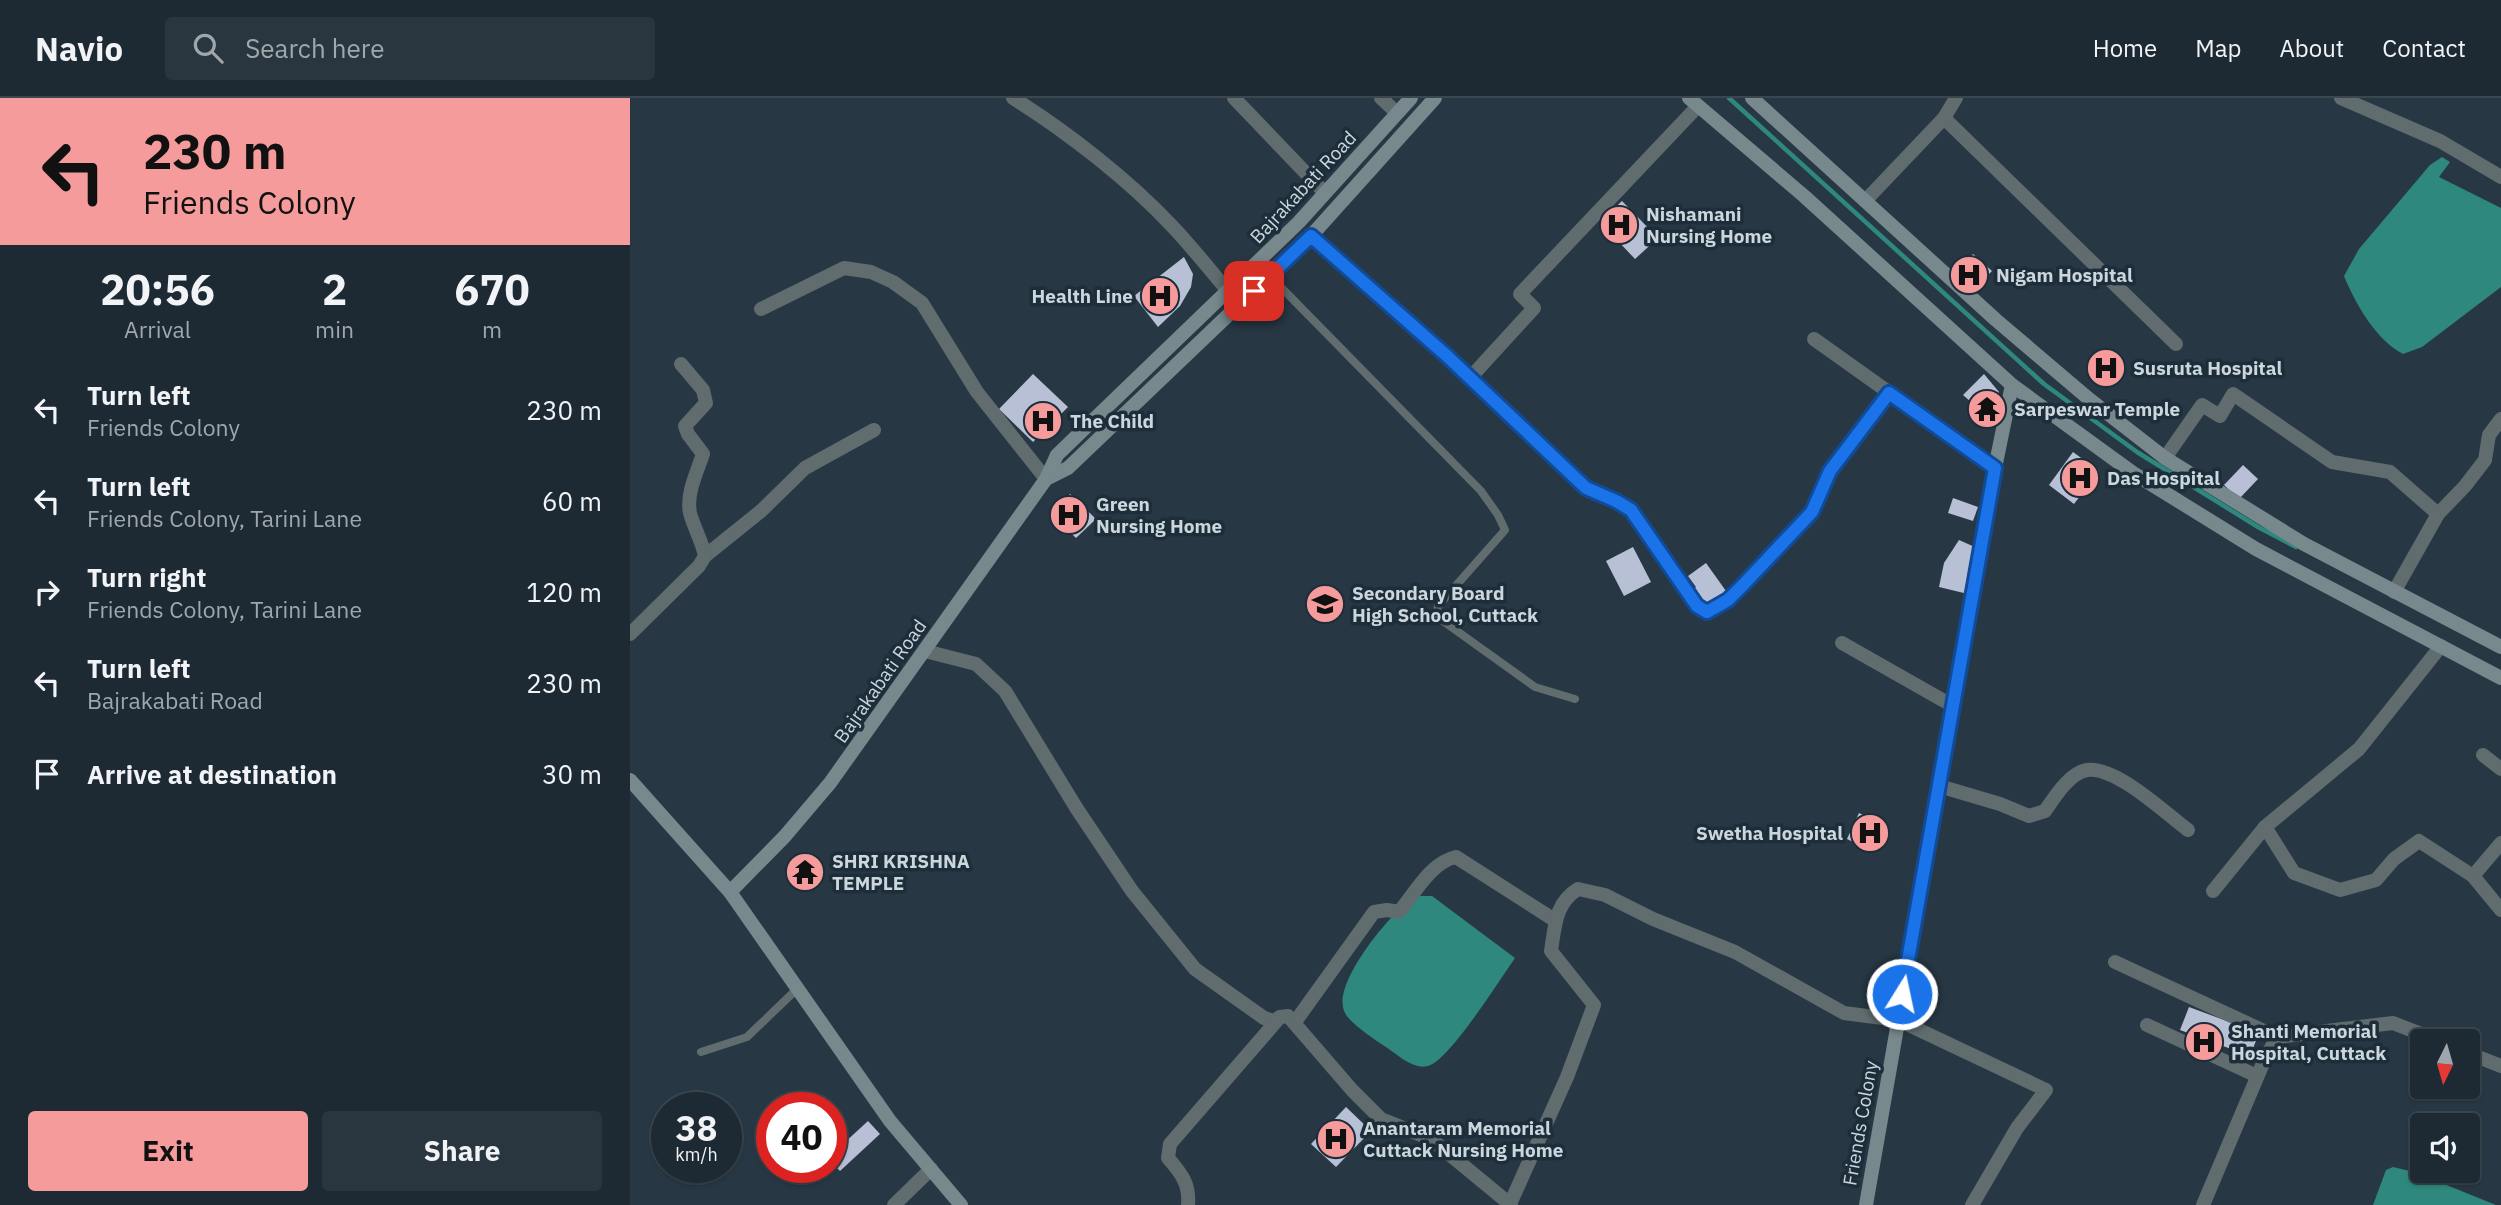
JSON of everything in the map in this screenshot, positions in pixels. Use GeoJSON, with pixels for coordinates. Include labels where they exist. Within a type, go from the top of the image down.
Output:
{"type":"FeatureCollection","features":[{"type":"Feature","properties":{"kind":"street"},"geometry":{"type":"LineString","coordinates":[[1013,98],[1060,129],[1136,191],[1171,225],[1228,291]]}},
{"type":"Feature","properties":{"kind":"street"},"geometry":{"type":"LineString","coordinates":[[1234,98],[1325,194]]}},
{"type":"Feature","properties":{"kind":"street"},"geometry":{"type":"LineString","coordinates":[[1381,98],[1397,113]]}},
{"type":"Feature","properties":{"kind":"street","name":"Bajrakabati Road"},"geometry":{"type":"LineString","coordinates":[[730,892],[785,836],[830,783],[1046,479],[1057,455],[1325,194],[1410,98]]}},
{"type":"Feature","properties":{"kind":"street","name":"Bajrakabati Road"},"geometry":{"type":"LineString","coordinates":[[1046,479],[1068,468],[1311,236],[1435,98]]}},
{"type":"Feature","properties":{"kind":"street"},"geometry":{"type":"LineString","coordinates":[[1752,98],[1996,320],[2089,399],[2165,457],[2304,544],[2501,647]]}},
{"type":"Feature","properties":{"kind":"street"},"geometry":{"type":"LineString","coordinates":[[1866,201],[1944,118],[1956,98]]}},
{"type":"Feature","properties":{"kind":"street"},"geometry":{"type":"LineString","coordinates":[[2341,98],[2440,141],[2501,177]]}},
{"type":"Feature","properties":{"kind":"street"},"geometry":{"type":"LineString","coordinates":[[1470,378],[1534,309],[1520,294],[1693,102],[1804,196],[2012,385],[2133,473],[2256,549],[2501,678]]}},
{"type":"Feature","properties":{"kind":"street"},"geometry":{"type":"LineString","coordinates":[[1944,118],[2176,344]]}},
{"type":"Feature","properties":{"kind":"street"},"geometry":{"type":"LineString","coordinates":[[1311,236],[1470,378],[1586,488],[1631,510],[1697,606],[1707,612],[1728,600],[1812,512],[1830,471],[1889,393]]}},
{"type":"Feature","properties":{"kind":"street"},"geometry":{"type":"LineString","coordinates":[[761,309],[844,268],[871,272],[893,282],[922,303],[977,392],[1046,479]]}},
{"type":"Feature","properties":{"kind":"street"},"geometry":{"type":"LineString","coordinates":[[1814,339],[1995,468]]}},
{"type":"Feature","properties":{"kind":"street"},"geometry":{"type":"LineString","coordinates":[[681,364],[703,390],[706,403],[685,426],[703,454],[691,491],[690,512],[705,556]]}},
{"type":"Feature","properties":{"kind":"street","name":"Friends Colony"},"geometry":{"type":"LineString","coordinates":[[1866,1205],[1995,468],[2012,385]]}},
{"type":"Feature","properties":{"kind":"street"},"geometry":{"type":"LineString","coordinates":[[2165,457],[2202,405],[2220,416],[2233,394],[2332,462],[2390,472],[2438,514]]}},
{"type":"Feature","properties":{"kind":"street"},"geometry":{"type":"LineString","coordinates":[[2394,592],[2438,514],[2485,460],[2489,435],[2501,419]]}},
{"type":"Feature","properties":{"kind":"street"},"geometry":{"type":"LineString","coordinates":[[630,634],[699,566],[705,556],[761,511],[805,468],[874,430]]}},
{"type":"Feature","properties":{"kind":"street"},"geometry":{"type":"LineString","coordinates":[[1842,643],[1953,706]]}},
{"type":"Feature","properties":{"kind":"street"},"geometry":{"type":"LineString","coordinates":[[2213,891],[2265,827],[2359,749],[2441,646]]}},
{"type":"Feature","properties":{"kind":"street"},"geometry":{"type":"LineString","coordinates":[[925,651],[976,664],[1005,691],[1077,809],[1132,891],[1195,969],[1264,1018],[1274,1021],[1288,1016],[1381,1119],[1431,1139],[1510,1205],[1567,1077],[1594,1005],[1551,951],[1556,921],[1565,897],[1578,889],[1605,895],[1653,919],[1735,952],[1844,1013],[1898,1020],[2046,1090],[2017,1128],[1972,1205]]}},
{"type":"Feature","properties":{"kind":"street"},"geometry":{"type":"LineString","coordinates":[[2483,755],[2501,769]]}},
{"type":"Feature","properties":{"kind":"street"},"geometry":{"type":"LineString","coordinates":[[1939,786],[2000,804],[2029,816],[2045,811],[2057,793],[2076,775],[2087,770],[2112,774],[2188,830]]}},
{"type":"Feature","properties":{"kind":"street"},"geometry":{"type":"LineString","coordinates":[[631,781],[730,892],[890,1121],[961,1205]]}},
{"type":"Feature","properties":{"kind":"street"},"geometry":{"type":"LineString","coordinates":[[2265,827],[2294,873],[2340,890],[2376,880],[2394,859],[2419,841],[2473,876],[2501,910]]}},
{"type":"Feature","properties":{"kind":"street"},"geometry":{"type":"LineString","coordinates":[[2473,876],[2501,843]]}},
{"type":"Feature","properties":{"kind":"street"},"geometry":{"type":"LineString","coordinates":[[1296,1022],[1374,912],[1399,912],[1438,864],[1448,859],[1456,857],[1556,921]]}},
{"type":"Feature","properties":{"kind":"street"},"geometry":{"type":"LineString","coordinates":[[2115,962],[2277,1037],[2393,1023],[2410,1030]]}},
{"type":"Feature","properties":{"kind":"street"},"geometry":{"type":"LineString","coordinates":[[1188,1205],[1189,1194],[1184,1178],[1168,1158],[1170,1144],[1280,1017]]}},
{"type":"Feature","properties":{"kind":"street"},"geometry":{"type":"LineString","coordinates":[[2147,1026],[2257,1076]]}},
{"type":"Feature","properties":{"kind":"street"},"geometry":{"type":"LineString","coordinates":[[2203,1205],[2257,1076],[2277,1037]]}},
{"type":"Feature","properties":{"kind":"street"},"geometry":{"type":"LineString","coordinates":[[2480,1058],[2501,1066]]}},
{"type":"Feature","properties":{"kind":"street"},"geometry":{"type":"LineString","coordinates":[[894,1205],[931,1170]]}},
{"type":"Feature","properties":{"kind":"lane"},"geometry":{"type":"LineString","coordinates":[[1270,276],[1481,491],[1498,515],[1504,530],[1438,606],[1436,616],[1535,687],[1574,699]]}},
{"type":"Feature","properties":{"kind":"lane"},"geometry":{"type":"LineString","coordinates":[[701,1052],[747,1037],[797,989]]}},
{"type":"Feature","properties":{"kind":"shaded area"},"geometry":{"type":"Polygon","coordinates":[[[2442,157],[2450,162],[2439,177],[2501,208],[2501,287],[2422,347],[2403,354],[2375,330],[2360,309],[2344,276],[2359,249],[2430,165],[2442,157]]]}},
{"type":"Feature","properties":{"kind":"shaded area"},"geometry":{"type":"Polygon","coordinates":[[[1418,896],[1432,896],[1515,958],[1461,1035],[1437,1061],[1422,1067],[1406,1061],[1357,1026],[1345,1013],[1343,1002],[1345,988],[1352,973],[1371,942],[1401,908],[1418,896]]]}},
{"type":"Feature","properties":{"kind":"shaded area"},"geometry":{"type":"Polygon","coordinates":[[[2393,1167],[2410,1171],[2410,1183],[2441,1183],[2496,1205],[2373,1205],[2386,1170],[2393,1167]]]}},
{"type":"Feature","properties":{"kind":"building"},"geometry":{"type":"Polygon","coordinates":[[[1622,201],[1658,238],[1635,259],[1600,222],[1622,201]]]}},
{"type":"Feature","properties":{"kind":"building"},"geometry":{"type":"Polygon","coordinates":[[[1973,254],[1992,271],[1974,289],[1955,272],[1973,254]]]}},
{"type":"Feature","properties":{"kind":"building"},"geometry":{"type":"Polygon","coordinates":[[[1184,257],[1193,274],[1191,287],[1180,306],[1158,327],[1134,296],[1184,257]]]}},
{"type":"Feature","properties":{"kind":"building"},"geometry":{"type":"Polygon","coordinates":[[[2104,349],[2123,365],[2105,387],[2086,371],[2104,349]]]}},
{"type":"Feature","properties":{"kind":"building"},"geometry":{"type":"Polygon","coordinates":[[[1033,374],[1068,407],[1033,442],[999,409],[1033,374]]]}},
{"type":"Feature","properties":{"kind":"building","name":"Sarpeswar Temple"},"geometry":{"type":"Polygon","coordinates":[[[1984,374],[1999,392],[1994,422],[1963,395],[1984,374]]]}},
{"type":"Feature","properties":{"kind":"building"},"geometry":{"type":"Polygon","coordinates":[[[2073,452],[2099,471],[2074,504],[2049,485],[2073,452]]]}},
{"type":"Feature","properties":{"kind":"building"},"geometry":{"type":"Polygon","coordinates":[[[2243,465],[2258,479],[2239,499],[2224,485],[2243,465]]]}},
{"type":"Feature","properties":{"kind":"building"},"geometry":{"type":"Polygon","coordinates":[[[1070,494],[1096,519],[1076,538],[1050,513],[1070,494]]]}},
{"type":"Feature","properties":{"kind":"building"},"geometry":{"type":"Polygon","coordinates":[[[1953,498],[1978,507],[1973,521],[1948,513],[1953,498]]]}},
{"type":"Feature","properties":{"kind":"building"},"geometry":{"type":"Polygon","coordinates":[[[1959,540],[1977,548],[1968,594],[1939,587],[1944,563],[1959,540]]]}},
{"type":"Feature","properties":{"kind":"building"},"geometry":{"type":"Polygon","coordinates":[[[1633,547],[1651,582],[1624,596],[1606,561],[1633,547]]]}},
{"type":"Feature","properties":{"kind":"building"},"geometry":{"type":"Polygon","coordinates":[[[1706,563],[1726,591],[1704,606],[1688,576],[1706,563]]]}},
{"type":"Feature","properties":{"kind":"building"},"geometry":{"type":"Polygon","coordinates":[[[1859,813],[1887,826],[1874,852],[1847,839],[1859,813]]]}},
{"type":"Feature","properties":{"kind":"building"},"geometry":{"type":"Polygon","coordinates":[[[2189,1007],[2259,1033],[2250,1056],[2180,1030],[2189,1007]]]}},
{"type":"Feature","properties":{"kind":"building"},"geometry":{"type":"Polygon","coordinates":[[[1346,1107],[1371,1131],[1336,1167],[1311,1144],[1346,1107]]]}},
{"type":"Feature","properties":{"kind":"building"},"geometry":{"type":"Polygon","coordinates":[[[868,1121],[880,1134],[847,1165],[847,1140],[868,1121]]]}},
{"type":"Feature","properties":{"kind":"waterway"},"geometry":{"type":"LineString","coordinates":[[1729,98],[2044,384],[2137,452],[2258,527],[2296,547]]}},
{"type":"Feature","properties":{"kind":"place","name":"Nishamani Nursing Home"},"geometry":{"type":"Point","coordinates":[1619,225]}},
{"type":"Feature","properties":{"kind":"place","name":"Nigam Hospital"},"geometry":{"type":"Point","coordinates":[1969,275]}},
{"type":"Feature","properties":{"kind":"place","name":"Health Line"},"geometry":{"type":"Point","coordinates":[1160,296]}},
{"type":"Feature","properties":{"kind":"place","name":"Susruta Hospital"},"geometry":{"type":"Point","coordinates":[2106,368]}},
{"type":"Feature","properties":{"kind":"place","name":"Sarpeswar Temple"},"geometry":{"type":"Point","coordinates":[1987,409]}},
{"type":"Feature","properties":{"kind":"place","name":"The Child"},"geometry":{"type":"Point","coordinates":[1043,421]}},
{"type":"Feature","properties":{"kind":"place","name":"Das Hospital"},"geometry":{"type":"Point","coordinates":[2080,478]}},
{"type":"Feature","properties":{"kind":"place","name":"Green Nursing Home"},"geometry":{"type":"Point","coordinates":[1069,515]}},
{"type":"Feature","properties":{"kind":"place","name":"Secondary Board High School, Cuttack"},"geometry":{"type":"Point","coordinates":[1325,604]}},
{"type":"Feature","properties":{"kind":"place","name":"Swetha Hospital"},"geometry":{"type":"Point","coordinates":[1870,833]}},
{"type":"Feature","properties":{"kind":"place","name":"SHRI KRISHNA TEMPLE"},"geometry":{"type":"Point","coordinates":[805,872]}},
{"type":"Feature","properties":{"kind":"place","name":"Shanti Memorial Hospital, Cuttack"},"geometry":{"type":"Point","coordinates":[2204,1042]}},
{"type":"Feature","properties":{"kind":"place","name":"Anantaram Memorial Cuttack Nursing Home"},"geometry":{"type":"Point","coordinates":[1336,1139]}},
{"type":"Feature","properties":{"kind":"route"},"geometry":{"type":"LineString","coordinates":[[1254,291],[1311,236],[1447,356],[1586,488],[1631,510],[1697,606],[1707,612],[1728,600],[1812,512],[1830,471],[1889,393],[1995,468],[1902,994]]}}]}
